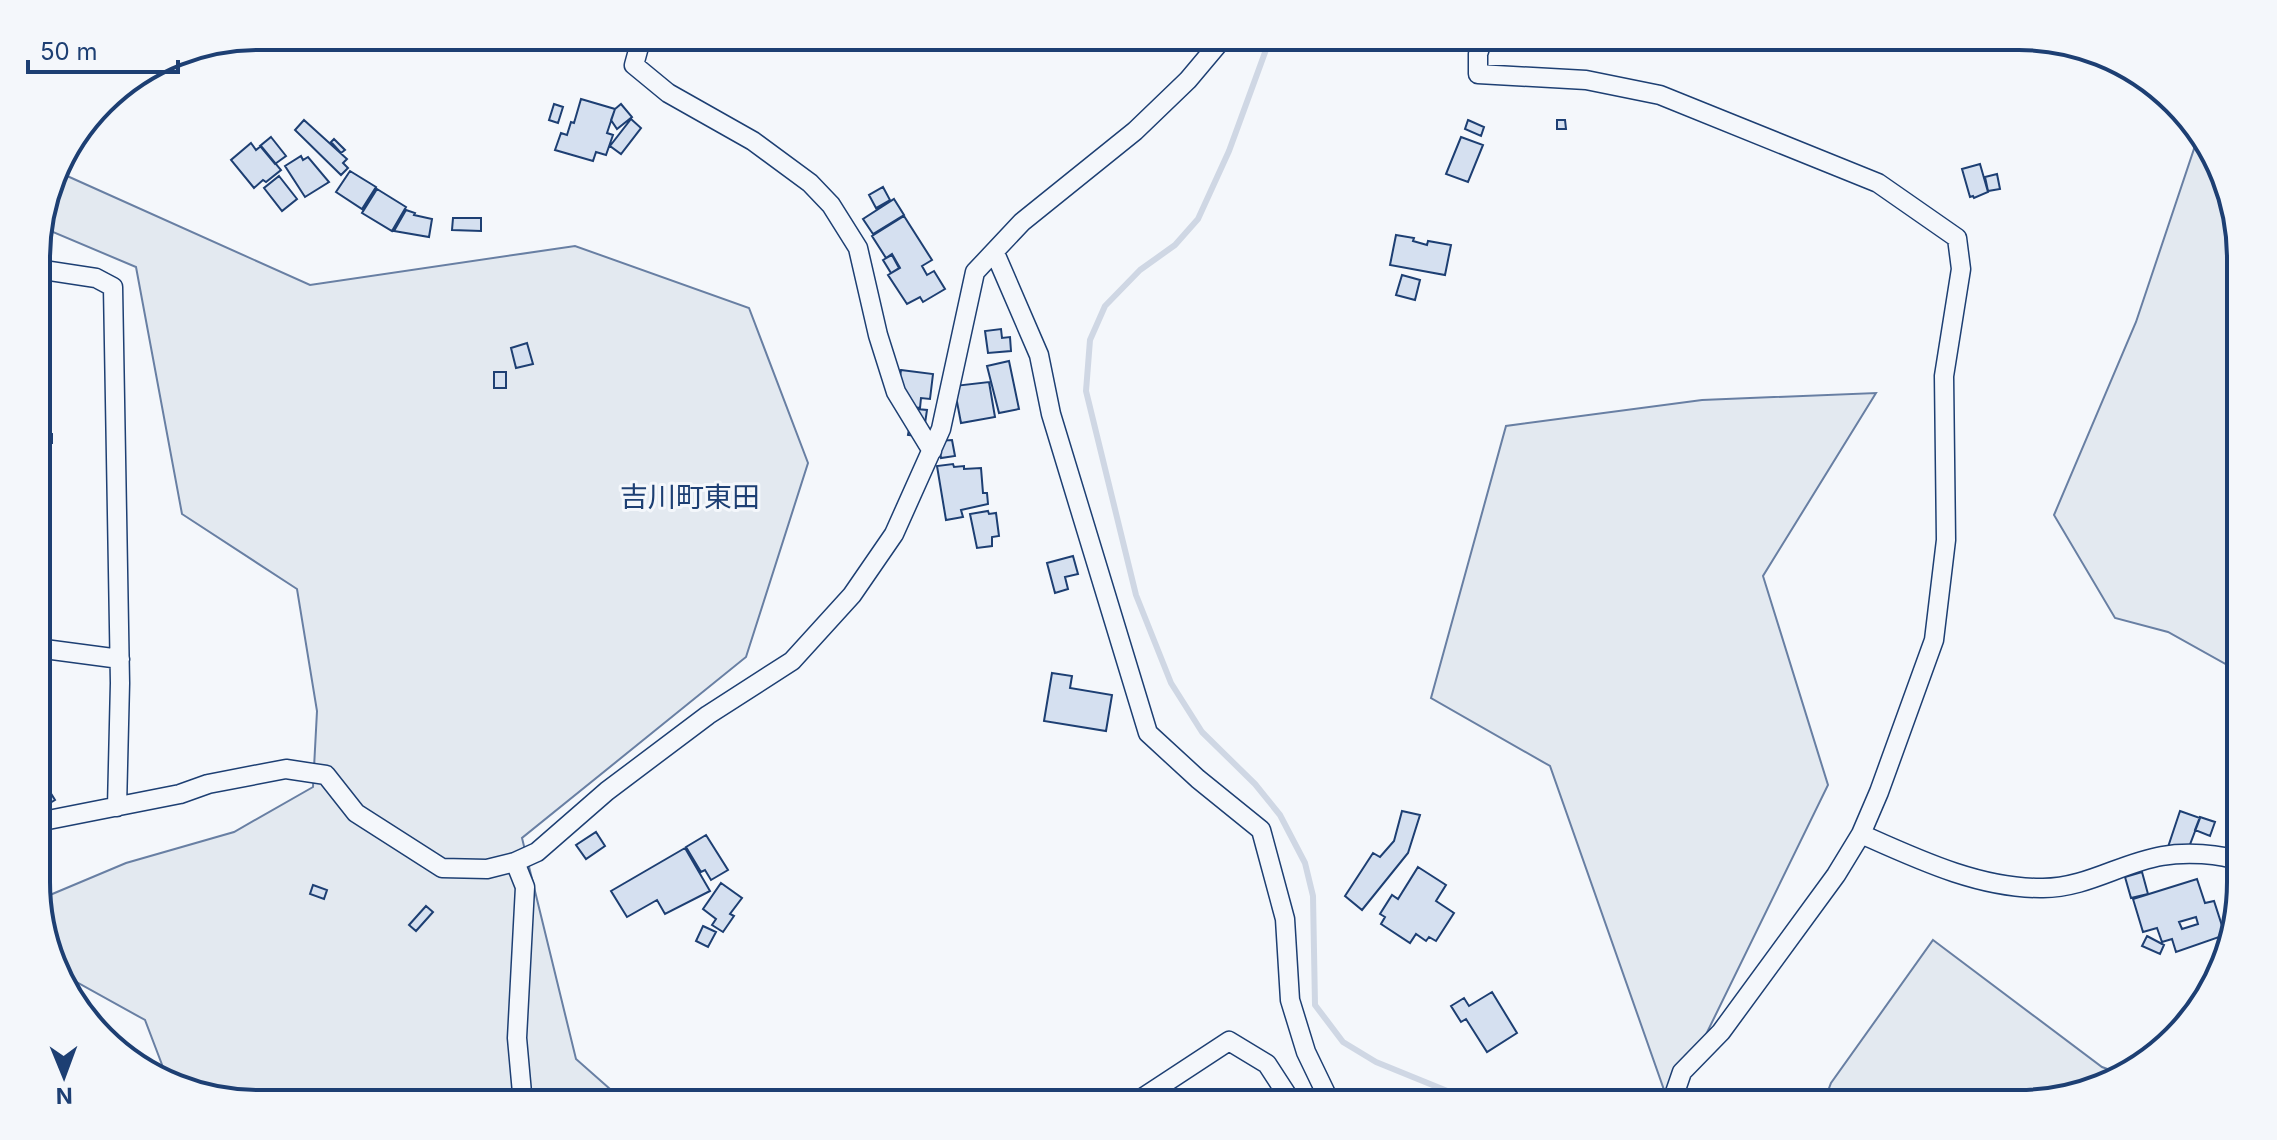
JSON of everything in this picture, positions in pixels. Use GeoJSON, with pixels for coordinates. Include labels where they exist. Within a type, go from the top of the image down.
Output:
{"type":"FeatureCollection","features":[{"type":"Feature","properties":{"kind":"street"},"geometry":{"type":"LineString","coordinates":[[638,50],[634,65],[668,93],[753,141],[810,183],[831,205],[858,248],[878,335],[896,392],[932,451]]}},
{"type":"Feature","properties":{"kind":"street"},"geometry":{"type":"LineString","coordinates":[[50,820],[286,769],[326,775],[356,813],[442,868],[487,869],[537,852],[607,791],[708,715],[792,661],[852,595],[894,534],[941,429],[975,272],[1022,222],[1135,131],[1213,50]]}},
{"type":"Feature","properties":{"kind":"street"},"geometry":{"type":"LineString","coordinates":[[1479,50],[1478,74],[1586,80],[1660,95],[1878,183],[1957,238],[1961,269],[1944,376],[1946,540],[1934,640],[1861,834],[1836,875],[1721,1032],[1682,1072],[1676,1090]]}},
{"type":"Feature","properties":{"kind":"street"},"geometry":{"type":"LineString","coordinates":[[995,253],[1039,355],[1051,414],[1148,733],[1261,830],[1285,919],[1290,1000],[1306,1052],[1324,1090]]}},
{"type":"Feature","properties":{"kind":"street"},"geometry":{"type":"LineString","coordinates":[[50,271],[96,278],[113,287],[120,659],[117,807]]}},
{"type":"Feature","properties":{"kind":"street"},"geometry":{"type":"LineString","coordinates":[[50,650],[120,659]]}},
{"type":"Feature","properties":{"kind":"street"},"geometry":{"type":"LineString","coordinates":[[1861,834],[1916,859],[1989,882],[2043,888],[2086,882],[2162,856],[2218,855],[2227,858]]}},
{"type":"Feature","properties":{"kind":"street"},"geometry":{"type":"LineString","coordinates":[[515,862],[525,887],[517,1038],[522,1090]]}},
{"type":"Feature","properties":{"kind":"street"},"geometry":{"type":"LineString","coordinates":[[1154,1090],[1229,1041],[1267,1064],[1284,1090]]}},
{"type":"Feature","properties":{"kind":"shaded area"},"geometry":{"type":"Polygon","coordinates":[[[2195,147],[2220,204],[2227,258],[2227,665],[2168,632],[2115,618],[2054,515],[2136,322],[2195,147]]]}},
{"type":"Feature","properties":{"kind":"shaded area"},"geometry":{"type":"Polygon","coordinates":[[[67,176],[310,285],[575,246],[749,308],[808,463],[746,657],[522,838],[576,1059],[611,1090],[258,1090],[217,1086],[163,1067],[145,1020],[75,981],[71,974],[54,923],[51,895],[126,863],[234,832],[313,787],[317,711],[297,589],[182,514],[136,267],[52,232],[67,176]]]}},
{"type":"Feature","properties":{"kind":"shaded area"},"geometry":{"type":"Polygon","coordinates":[[[1876,393],[1763,576],[1828,785],[1679,1090],[1664,1090],[1550,766],[1431,698],[1506,426],[1702,400],[1876,393]]]}},
{"type":"Feature","properties":{"kind":"shaded area"},"geometry":{"type":"Polygon","coordinates":[[[1933,940],[2109,1070],[2060,1086],[2033,1090],[1828,1090],[1933,940]]]}},
{"type":"Feature","properties":{"kind":"building"},"geometry":{"type":"Polygon","coordinates":[[[581,99],[615,109],[607,133],[613,135],[606,155],[596,152],[593,161],[555,150],[561,133],[567,135],[571,122],[574,123],[581,99]]]}},
{"type":"Feature","properties":{"kind":"building"},"geometry":{"type":"Polygon","coordinates":[[[554,104],[563,107],[558,123],[549,120],[554,104]]]}},
{"type":"Feature","properties":{"kind":"building"},"geometry":{"type":"Polygon","coordinates":[[[621,104],[632,117],[617,129],[611,120],[615,109],[621,104]]]}},
{"type":"Feature","properties":{"kind":"building"},"geometry":{"type":"Polygon","coordinates":[[[631,119],[641,128],[621,154],[610,146],[631,119]]]}},
{"type":"Feature","properties":{"kind":"building"},"geometry":{"type":"Polygon","coordinates":[[[304,120],[347,159],[343,163],[348,168],[341,175],[295,130],[304,120]]]}},
{"type":"Feature","properties":{"kind":"building"},"geometry":{"type":"Polygon","coordinates":[[[1468,120],[1484,127],[1481,136],[1465,129],[1468,120]]]}},
{"type":"Feature","properties":{"kind":"building"},"geometry":{"type":"Polygon","coordinates":[[[1557,120],[1565,120],[1566,129],[1557,129],[1557,120]]]}},
{"type":"Feature","properties":{"kind":"building"},"geometry":{"type":"Polygon","coordinates":[[[271,137],[286,156],[275,164],[260,146],[271,137]]]}},
{"type":"Feature","properties":{"kind":"building"},"geometry":{"type":"Polygon","coordinates":[[[1461,137],[1483,145],[1468,182],[1446,174],[1461,137]]]}},
{"type":"Feature","properties":{"kind":"building"},"geometry":{"type":"Polygon","coordinates":[[[334,139],[345,150],[341,153],[331,142],[334,139]]]}},
{"type":"Feature","properties":{"kind":"building"},"geometry":{"type":"Polygon","coordinates":[[[251,143],[256,150],[261,146],[281,170],[254,188],[231,160],[251,143]]]}},
{"type":"Feature","properties":{"kind":"building"},"geometry":{"type":"Polygon","coordinates":[[[301,156],[303,160],[308,157],[329,182],[305,197],[285,166],[301,156]]]}},
{"type":"Feature","properties":{"kind":"building"},"geometry":{"type":"Polygon","coordinates":[[[1980,164],[1988,192],[1974,198],[1970,197],[1962,169],[1980,164]]]}},
{"type":"Feature","properties":{"kind":"building"},"geometry":{"type":"Polygon","coordinates":[[[350,171],[376,187],[362,209],[336,192],[350,171]]]}},
{"type":"Feature","properties":{"kind":"building"},"geometry":{"type":"Polygon","coordinates":[[[1997,174],[2000,189],[1988,191],[1985,177],[1997,174]]]}},
{"type":"Feature","properties":{"kind":"building"},"geometry":{"type":"Polygon","coordinates":[[[279,176],[297,199],[282,211],[264,188],[279,176]]]}},
{"type":"Feature","properties":{"kind":"building"},"geometry":{"type":"Polygon","coordinates":[[[883,187],[890,200],[876,208],[869,195],[883,187]]]}},
{"type":"Feature","properties":{"kind":"building"},"geometry":{"type":"Polygon","coordinates":[[[377,189],[406,207],[392,231],[362,213],[377,189]]]}},
{"type":"Feature","properties":{"kind":"building"},"geometry":{"type":"Polygon","coordinates":[[[894,199],[904,215],[873,234],[863,219],[894,199]]]}},
{"type":"Feature","properties":{"kind":"building"},"geometry":{"type":"Polygon","coordinates":[[[406,210],[432,219],[429,237],[394,231],[406,210]]]}},
{"type":"Feature","properties":{"kind":"building"},"geometry":{"type":"Polygon","coordinates":[[[904,216],[932,260],[922,266],[927,275],[934,271],[945,289],[923,302],[920,297],[907,304],[888,275],[900,268],[892,254],[886,258],[872,236],[904,216]]]}},
{"type":"Feature","properties":{"kind":"building"},"geometry":{"type":"Polygon","coordinates":[[[453,218],[481,218],[481,231],[452,230],[453,218]]]}},
{"type":"Feature","properties":{"kind":"building"},"geometry":{"type":"Polygon","coordinates":[[[1396,235],[1414,238],[1413,241],[1427,245],[1428,241],[1451,245],[1445,275],[1390,265],[1396,235]]]}},
{"type":"Feature","properties":{"kind":"building"},"geometry":{"type":"Polygon","coordinates":[[[892,255],[899,268],[891,273],[883,260],[892,255]]]}},
{"type":"Feature","properties":{"kind":"building"},"geometry":{"type":"Polygon","coordinates":[[[1402,275],[1420,280],[1415,300],[1396,295],[1402,275]]]}},
{"type":"Feature","properties":{"kind":"building"},"geometry":{"type":"Polygon","coordinates":[[[1001,329],[1002,338],[1010,337],[1011,351],[988,353],[985,331],[1001,329]]]}},
{"type":"Feature","properties":{"kind":"building"},"geometry":{"type":"Polygon","coordinates":[[[527,343],[533,364],[516,368],[511,348],[527,343]]]}},
{"type":"Feature","properties":{"kind":"building"},"geometry":{"type":"Polygon","coordinates":[[[1009,361],[1019,409],[999,413],[987,366],[1009,361]]]}},
{"type":"Feature","properties":{"kind":"building"},"geometry":{"type":"Polygon","coordinates":[[[901,370],[933,374],[930,399],[921,398],[920,408],[900,405],[898,390],[901,370]]]}},
{"type":"Feature","properties":{"kind":"building"},"geometry":{"type":"Polygon","coordinates":[[[494,372],[506,372],[506,388],[494,388],[494,372]]]}},
{"type":"Feature","properties":{"kind":"building"},"geometry":{"type":"Polygon","coordinates":[[[989,382],[995,417],[961,423],[954,386],[989,382]]]}},
{"type":"Feature","properties":{"kind":"building"},"geometry":{"type":"Polygon","coordinates":[[[906,408],[927,410],[923,437],[908,435],[911,418],[906,408]]]}},
{"type":"Feature","properties":{"kind":"building"},"geometry":{"type":"Polygon","coordinates":[[[952,440],[955,456],[941,458],[938,441],[952,440]]]}},
{"type":"Feature","properties":{"kind":"building"},"geometry":{"type":"Polygon","coordinates":[[[953,464],[954,467],[964,466],[964,469],[981,468],[983,493],[987,493],[988,504],[961,510],[963,517],[946,520],[937,466],[953,464]]]}},
{"type":"Feature","properties":{"kind":"building"},"geometry":{"type":"Polygon","coordinates":[[[988,511],[989,514],[996,513],[999,536],[992,537],[992,546],[977,548],[970,514],[988,511]]]}},
{"type":"Feature","properties":{"kind":"building"},"geometry":{"type":"Polygon","coordinates":[[[1073,556],[1078,574],[1065,577],[1068,589],[1055,593],[1047,563],[1073,556]]]}},
{"type":"Feature","properties":{"kind":"building"},"geometry":{"type":"Polygon","coordinates":[[[1052,673],[1072,676],[1070,688],[1112,695],[1106,731],[1044,721],[1052,673]]]}},
{"type":"Feature","properties":{"kind":"building"},"geometry":{"type":"Polygon","coordinates":[[[1402,811],[1420,815],[1408,853],[1362,910],[1345,896],[1373,853],[1380,857],[1394,841],[1402,811]]]}},
{"type":"Feature","properties":{"kind":"building"},"geometry":{"type":"Polygon","coordinates":[[[2180,811],[2200,818],[2189,847],[2167,850],[2180,811]]]}},
{"type":"Feature","properties":{"kind":"building"},"geometry":{"type":"Polygon","coordinates":[[[2200,817],[2215,822],[2210,836],[2195,830],[2200,817]]]}},
{"type":"Feature","properties":{"kind":"building"},"geometry":{"type":"Polygon","coordinates":[[[596,832],[605,846],[586,859],[576,845],[596,832]]]}},
{"type":"Feature","properties":{"kind":"building"},"geometry":{"type":"Polygon","coordinates":[[[706,835],[728,870],[711,880],[705,870],[701,872],[686,847],[706,835]]]}},
{"type":"Feature","properties":{"kind":"building"},"geometry":{"type":"Polygon","coordinates":[[[685,848],[710,891],[665,914],[657,900],[627,917],[611,891],[685,848]]]}},
{"type":"Feature","properties":{"kind":"building"},"geometry":{"type":"Polygon","coordinates":[[[1418,867],[1446,885],[1436,901],[1454,913],[1436,941],[1429,937],[1426,941],[1416,934],[1410,943],[1381,924],[1385,917],[1380,914],[1392,895],[1398,899],[1418,867]]]}},
{"type":"Feature","properties":{"kind":"building"},"geometry":{"type":"Polygon","coordinates":[[[2142,872],[2148,894],[2131,898],[2125,877],[2142,872]]]}},
{"type":"Feature","properties":{"kind":"building"},"geometry":{"type":"Polygon","coordinates":[[[2197,879],[2205,903],[2214,901],[2222,926],[2220,937],[2176,952],[2172,939],[2162,942],[2157,928],[2143,932],[2133,899],[2197,879]],[[2196,917],[2179,922],[2182,929],[2198,924],[2196,917]]]}},
{"type":"Feature","properties":{"kind":"building"},"geometry":{"type":"Polygon","coordinates":[[[721,883],[742,898],[730,914],[734,916],[723,932],[712,925],[716,919],[703,909],[721,883]]]}},
{"type":"Feature","properties":{"kind":"building"},"geometry":{"type":"Polygon","coordinates":[[[313,885],[327,890],[324,899],[310,894],[313,885]]]}},
{"type":"Feature","properties":{"kind":"building"},"geometry":{"type":"Polygon","coordinates":[[[426,906],[433,912],[416,931],[409,925],[426,906]]]}},
{"type":"Feature","properties":{"kind":"building"},"geometry":{"type":"Polygon","coordinates":[[[703,926],[716,932],[708,947],[696,941],[703,926]]]}},
{"type":"Feature","properties":{"kind":"building"},"geometry":{"type":"Polygon","coordinates":[[[2147,936],[2164,945],[2160,954],[2142,946],[2147,936]]]}},
{"type":"Feature","properties":{"kind":"building"},"geometry":{"type":"Polygon","coordinates":[[[1492,992],[1517,1033],[1487,1052],[1466,1019],[1461,1022],[1451,1006],[1464,998],[1469,1006],[1492,992]]]}},
{"type":"Feature","properties":{"kind":"waterway"},"geometry":{"type":"LineString","coordinates":[[1266,50],[1229,151],[1198,219],[1175,245],[1140,270],[1105,306],[1090,340],[1086,391],[1136,595],[1171,683],[1202,732],[1255,784],[1280,815],[1305,863],[1313,896],[1315,1005],[1343,1042],[1376,1062],[1445,1090]]}},
{"type":"Feature","properties":{"kind":"district","name":"吉川町東田"},"geometry":{"type":"Point","coordinates":[690,497]}}]}
